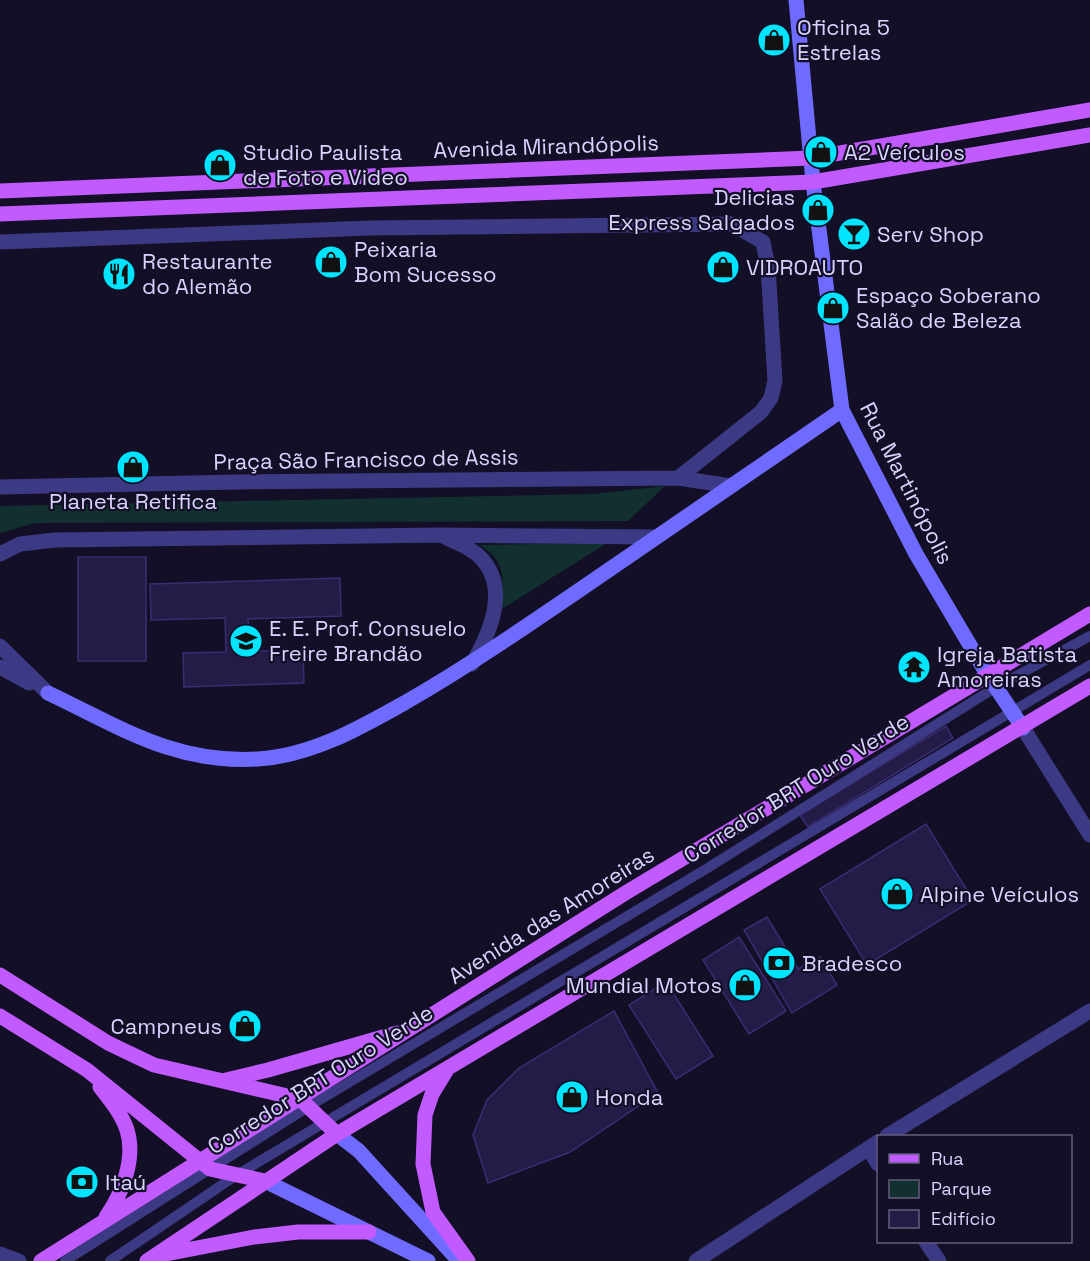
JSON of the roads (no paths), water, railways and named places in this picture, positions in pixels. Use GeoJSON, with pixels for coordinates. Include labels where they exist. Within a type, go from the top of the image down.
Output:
{"type":"FeatureCollection","features":[{"type":"Feature","properties":{"kind":"main road","name":"Avenida Mirandópolis"},"geometry":{"type":"LineString","coordinates":[[0,191],[811,158],[1090,110]]}},
{"type":"Feature","properties":{"kind":"main road","name":"Avenida Mirandópolis"},"geometry":{"type":"LineString","coordinates":[[0,214],[813,182],[1090,135]]}},
{"type":"Feature","properties":{"kind":"main road","name":"Avenida das Amoreiras"},"geometry":{"type":"LineString","coordinates":[[41,1261],[102,1223],[205,1165],[304,1103],[414,1028],[627,892],[1090,614]]}},
{"type":"Feature","properties":{"kind":"main road"},"geometry":{"type":"LineString","coordinates":[[151,1259],[265,1181],[332,1129],[447,1069],[1090,686]]}},
{"type":"Feature","properties":{"kind":"main road"},"geometry":{"type":"LineString","coordinates":[[0,975],[108,1043],[154,1065],[224,1080],[304,1103],[332,1129]]}},
{"type":"Feature","properties":{"kind":"main road"},"geometry":{"type":"LineString","coordinates":[[0,1016],[87,1070],[205,1165],[235,1176],[265,1181]]}},
{"type":"Feature","properties":{"kind":"main road"},"geometry":{"type":"LineString","coordinates":[[224,1080],[268,1070],[414,1028]]}},
{"type":"Feature","properties":{"kind":"main road"},"geometry":{"type":"LineString","coordinates":[[447,1069],[432,1094],[425,1115],[423,1164],[433,1212],[468,1261]]}},
{"type":"Feature","properties":{"kind":"main road"},"geometry":{"type":"LineString","coordinates":[[87,1070],[115,1107],[127,1131],[128,1162],[124,1186],[119,1199],[102,1223]]}},
{"type":"Feature","properties":{"kind":"main road"},"geometry":{"type":"LineString","coordinates":[[151,1259],[276,1235],[369,1232]]}},
{"type":"Feature","properties":{"kind":"street","name":"Rua Martinópolis"},"geometry":{"type":"LineString","coordinates":[[796,0],[813,182],[842,410],[916,554],[987,674],[1090,835]]}},
{"type":"Feature","properties":{"kind":"street"},"geometry":{"type":"LineString","coordinates":[[0,242],[370,228],[732,224],[763,242],[768,267],[775,381],[771,398],[761,412],[678,478]]}},
{"type":"Feature","properties":{"kind":"street"},"geometry":{"type":"LineString","coordinates":[[0,666],[148,743],[201,755],[256,759],[290,755],[374,720],[471,665],[842,410]]}},
{"type":"Feature","properties":{"kind":"street","name":"Praça São Francisco de Assis"},"geometry":{"type":"LineString","coordinates":[[0,488],[237,482],[678,478],[731,486]]}},
{"type":"Feature","properties":{"kind":"street"},"geometry":{"type":"LineString","coordinates":[[0,554],[20,543],[55,540],[440,535],[656,537]]}},
{"type":"Feature","properties":{"kind":"street"},"geometry":{"type":"LineString","coordinates":[[440,535],[480,557],[493,579],[495,594],[493,622],[471,665]]}},
{"type":"Feature","properties":{"kind":"street"},"geometry":{"type":"LineString","coordinates":[[0,646],[48,693]]}},
{"type":"Feature","properties":{"kind":"street"},"geometry":{"type":"LineString","coordinates":[[890,1135],[1090,1011]]}},
{"type":"Feature","properties":{"kind":"street"},"geometry":{"type":"LineString","coordinates":[[332,1129],[359,1151],[459,1261]]}},
{"type":"Feature","properties":{"kind":"street"},"geometry":{"type":"LineString","coordinates":[[696,1261],[874,1145]]}},
{"type":"Feature","properties":{"kind":"street"},"geometry":{"type":"LineString","coordinates":[[265,1181],[428,1261]]}},
{"type":"Feature","properties":{"kind":"street"},"geometry":{"type":"LineString","coordinates":[[927,1243],[939,1261]]}},
{"type":"Feature","properties":{"kind":"street"},"geometry":{"type":"LineString","coordinates":[[0,1254],[19,1261]]}},
{"type":"Feature","properties":{"kind":"lane","name":"Corredor BRT Ouro Verde"},"geometry":{"type":"LineString","coordinates":[[304,1103],[706,868],[996,687],[1090,636]]}},
{"type":"Feature","properties":{"kind":"lane","name":"Corredor BRT Ouro Verde"},"geometry":{"type":"LineString","coordinates":[[110,1261],[235,1176],[332,1129],[1011,711],[1090,665]]}},
{"type":"Feature","properties":{"kind":"lane","name":"Corredor BRT Ouro Verde"},"geometry":{"type":"LineString","coordinates":[[65,1261],[205,1165]]}},
{"type":"Feature","properties":{"kind":"place","name":"Oficina 5 Estrelas"},"geometry":{"type":"Point","coordinates":[774,40]}},
{"type":"Feature","properties":{"kind":"place","name":"A2 Veículos"},"geometry":{"type":"Point","coordinates":[821,152]}},
{"type":"Feature","properties":{"kind":"place","name":"Studio Paulista de Foto e Video"},"geometry":{"type":"Point","coordinates":[220,165]}},
{"type":"Feature","properties":{"kind":"place","name":"Delicias Express Salgados"},"geometry":{"type":"Point","coordinates":[818,210]}},
{"type":"Feature","properties":{"kind":"place","name":"Serv Shop"},"geometry":{"type":"Point","coordinates":[854,234]}},
{"type":"Feature","properties":{"kind":"place","name":"Peixaria Bom Sucesso"},"geometry":{"type":"Point","coordinates":[331,262]}},
{"type":"Feature","properties":{"kind":"place","name":"VIDROAUTO"},"geometry":{"type":"Point","coordinates":[723,267]}},
{"type":"Feature","properties":{"kind":"place","name":"Restaurante do Alemão"},"geometry":{"type":"Point","coordinates":[119,274]}},
{"type":"Feature","properties":{"kind":"place","name":"Espaço Soberano Salão de Beleza"},"geometry":{"type":"Point","coordinates":[833,308]}},
{"type":"Feature","properties":{"kind":"place","name":"Planeta Retifica"},"geometry":{"type":"Point","coordinates":[133,467]}},
{"type":"Feature","properties":{"kind":"place","name":"E. E. Prof. Consuelo Freire Brandão"},"geometry":{"type":"Point","coordinates":[246,641]}},
{"type":"Feature","properties":{"kind":"place","name":"Igreja Batista Amoreiras"},"geometry":{"type":"Point","coordinates":[914,667]}},
{"type":"Feature","properties":{"kind":"place","name":"Alpine Veículos"},"geometry":{"type":"Point","coordinates":[897,894]}},
{"type":"Feature","properties":{"kind":"place","name":"Bradesco"},"geometry":{"type":"Point","coordinates":[779,963]}},
{"type":"Feature","properties":{"kind":"place","name":"Mundial Motos"},"geometry":{"type":"Point","coordinates":[745,985]}},
{"type":"Feature","properties":{"kind":"place","name":"Campneus"},"geometry":{"type":"Point","coordinates":[245,1026]}},
{"type":"Feature","properties":{"kind":"place","name":"Honda"},"geometry":{"type":"Point","coordinates":[572,1097]}},
{"type":"Feature","properties":{"kind":"place","name":"Itaú"},"geometry":{"type":"Point","coordinates":[82,1182]}}]}
